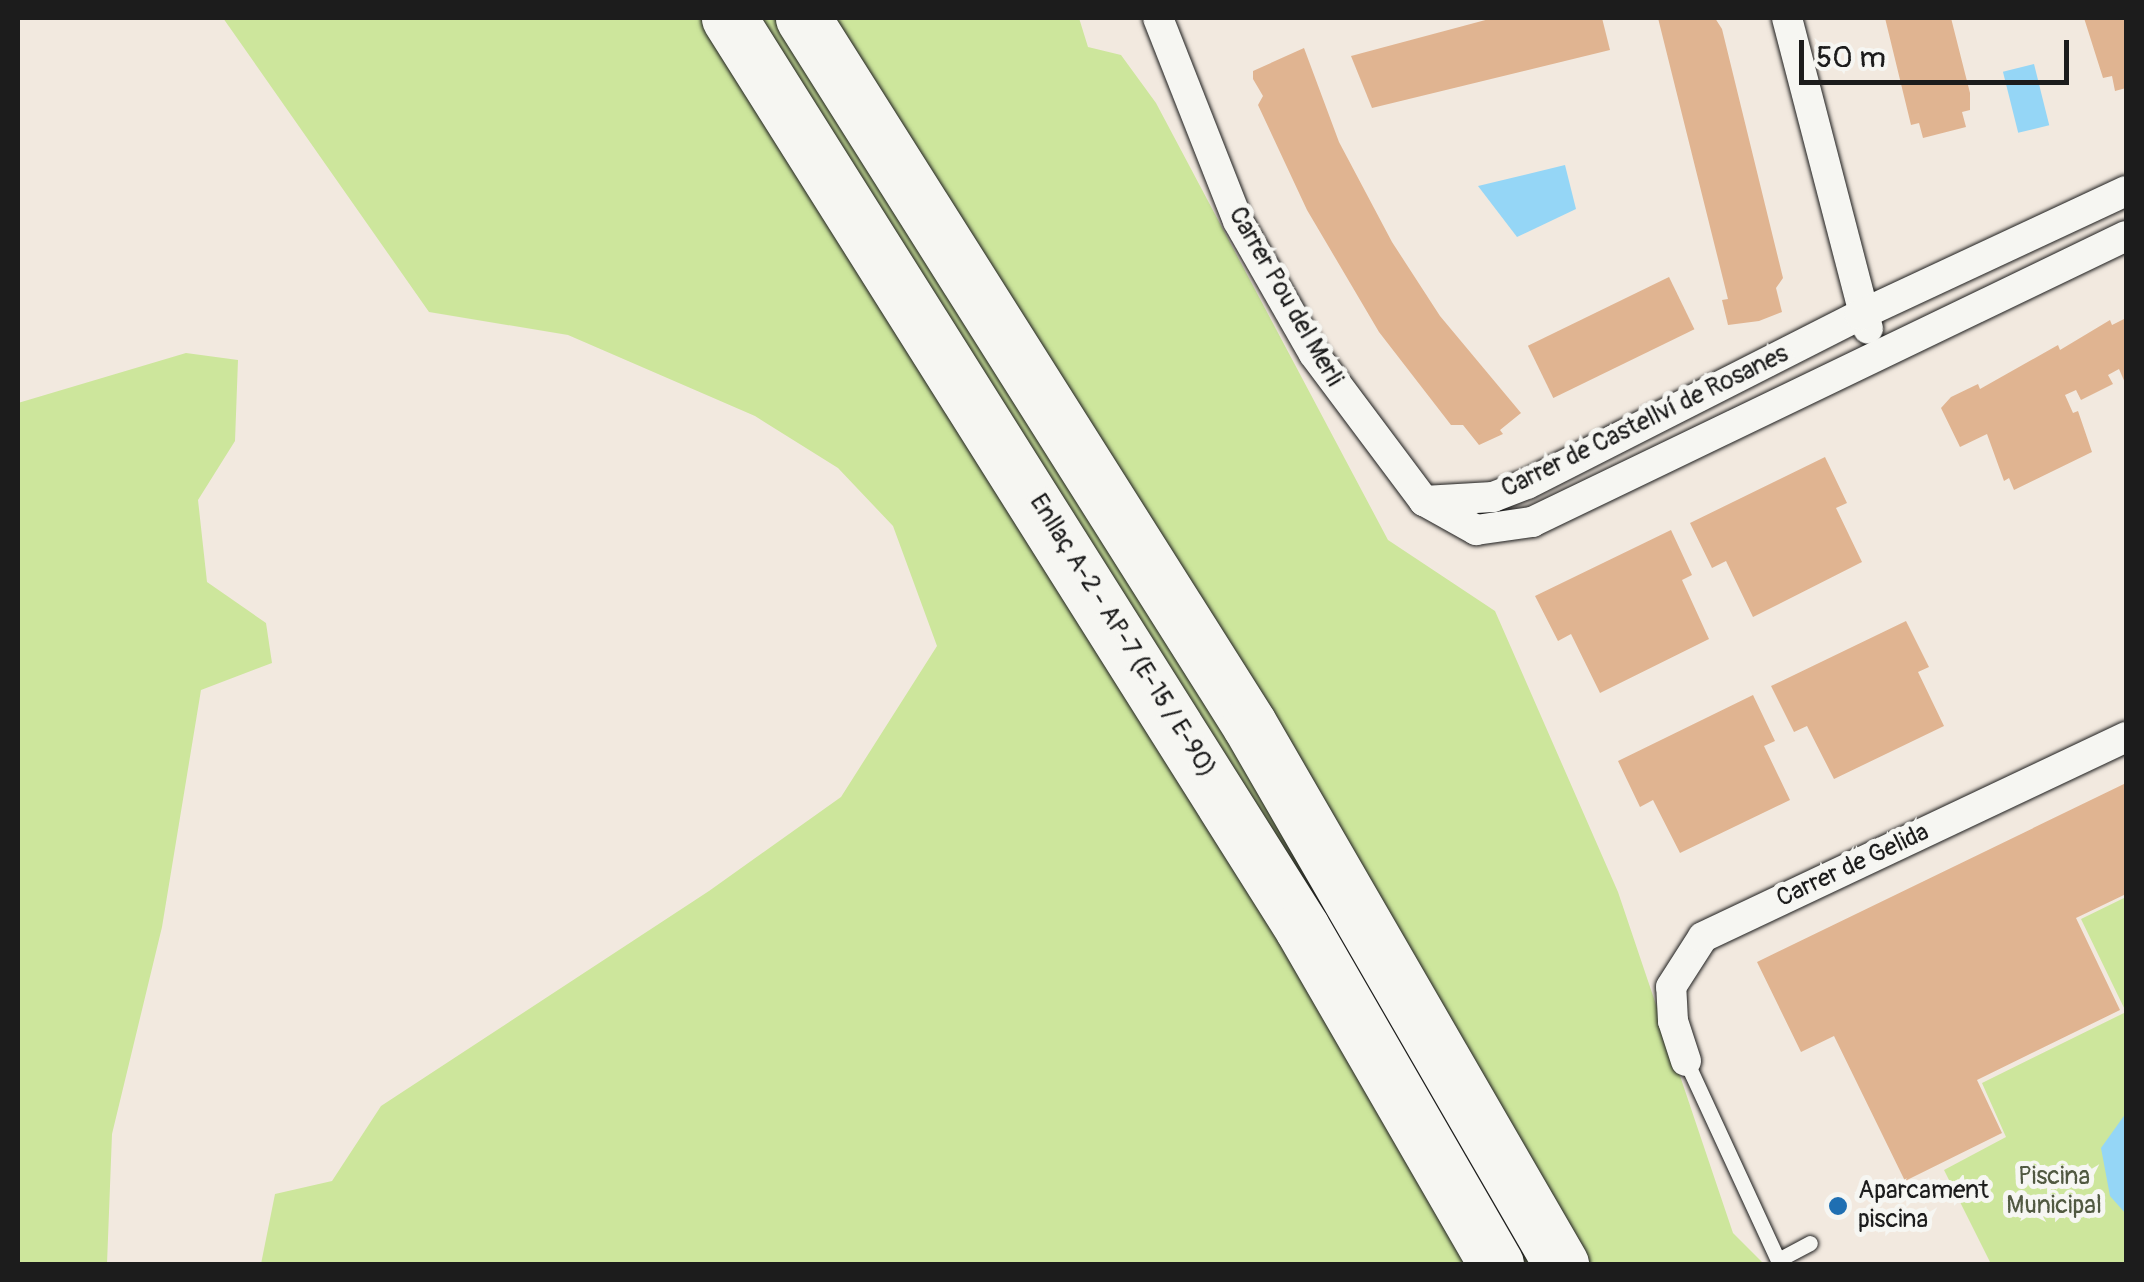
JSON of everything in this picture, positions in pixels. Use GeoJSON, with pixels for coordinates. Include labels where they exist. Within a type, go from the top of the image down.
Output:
{"type":"FeatureCollection","features":[{"type":"Feature","properties":{"kind":"highway","name":"Enllaç A-2 - AP-7 (E-15 / E-90)"},"geometry":{"type":"LineString","coordinates":[[730,18],[1292,911],[1496,1264]]}},
{"type":"Feature","properties":{"kind":"highway"},"geometry":{"type":"LineString","coordinates":[[803,18],[1239,708],[1560,1264]]}},
{"type":"Feature","properties":{"kind":"street","name":"Carrer Pou del Merli"},"geometry":{"type":"LineString","coordinates":[[1158,18],[1257,257],[1334,383],[1424,501]]}},
{"type":"Feature","properties":{"kind":"street"},"geometry":{"type":"LineString","coordinates":[[1788,18],[1860,315],[1882,353]]}},
{"type":"Feature","properties":{"kind":"street","name":"Carrer de Castellví de Rosanes"},"geometry":{"type":"LineString","coordinates":[[1424,501],[1492,497],[1527,484],[1860,315],[2126,191]]}},
{"type":"Feature","properties":{"kind":"street","name":"Carrer de Castellví de Rosanes"},"geometry":{"type":"LineString","coordinates":[[1424,501],[1476,530],[1532,522],[2126,236]]}},
{"type":"Feature","properties":{"kind":"street","name":"Carrer de Gelida"},"geometry":{"type":"LineString","coordinates":[[1686,1061],[1673,1021],[1671,987],[1703,937],[2126,736]]}},
{"type":"Feature","properties":{"kind":"lane"},"geometry":{"type":"LineString","coordinates":[[1686,1061],[1778,1260],[1810,1243]]}},
{"type":"Feature","properties":{"kind":"green space"},"geometry":{"type":"Polygon","coordinates":[[[223,18],[1079,18],[1088,47],[1121,55],[1156,103],[1388,540],[1495,611],[1618,892],[1733,1233],[1764,1264],[261,1264],[275,1194],[332,1181],[381,1106],[709,891],[841,797],[937,646],[893,526],[838,468],[755,416],[568,335],[429,312],[223,18]]]}},
{"type":"Feature","properties":{"kind":"green space"},"geometry":{"type":"Polygon","coordinates":[[[186,353],[238,360],[235,441],[198,500],[207,582],[266,623],[272,663],[201,690],[162,927],[112,1134],[107,1264],[18,1264],[18,403],[186,353]]]}},
{"type":"Feature","properties":{"kind":"green space"},"geometry":{"type":"Polygon","coordinates":[[[2126,897],[2126,1012],[2081,919],[2126,897]]]}},
{"type":"Feature","properties":{"kind":"green space","name":"Piscina Municipal"},"geometry":{"type":"Polygon","coordinates":[[[2126,1012],[2126,1264],[1991,1264],[1944,1170],[2006,1137],[1982,1083],[2126,1012]]]}},
{"type":"Feature","properties":{"kind":"water"},"geometry":{"type":"Polygon","coordinates":[[[2034,64],[2049,125],[2018,133],[2003,72],[2034,64]]]}},
{"type":"Feature","properties":{"kind":"water"},"geometry":{"type":"Polygon","coordinates":[[[1565,165],[1576,209],[1517,237],[1478,186],[1565,165]]]}},
{"type":"Feature","properties":{"kind":"water"},"geometry":{"type":"Polygon","coordinates":[[[2126,1113],[2126,1214],[2110,1196],[2101,1148],[2126,1113]]]}},
{"type":"Feature","properties":{"kind":"building"},"geometry":{"type":"Polygon","coordinates":[[[1493,18],[1602,18],[1610,50],[1372,108],[1351,56],[1493,18]]]}},
{"type":"Feature","properties":{"kind":"building"},"geometry":{"type":"Polygon","coordinates":[[[1658,18],[1715,18],[1722,29],[1783,278],[1776,288],[1782,312],[1759,321],[1728,325],[1722,300],[1728,299],[1658,18]]]}},
{"type":"Feature","properties":{"kind":"building"},"geometry":{"type":"Polygon","coordinates":[[[1885,18],[1951,18],[1970,93],[1970,110],[1962,112],[1966,127],[1923,138],[1919,123],[1911,125],[1885,18]]]}},
{"type":"Feature","properties":{"kind":"building"},"geometry":{"type":"Polygon","coordinates":[[[2084,18],[2126,18],[2126,88],[2115,91],[2112,76],[2103,78],[2084,18]]]}},
{"type":"Feature","properties":{"kind":"building"},"geometry":{"type":"Polygon","coordinates":[[[1304,48],[1339,142],[1392,242],[1440,316],[1521,413],[1500,430],[1503,434],[1479,445],[1463,425],[1451,425],[1379,332],[1307,210],[1258,105],[1263,96],[1253,79],[1253,71],[1304,48]]]}},
{"type":"Feature","properties":{"kind":"building"},"geometry":{"type":"Polygon","coordinates":[[[1669,277],[1694,329],[1553,398],[1528,346],[1669,277]]]}},
{"type":"Feature","properties":{"kind":"building"},"geometry":{"type":"Polygon","coordinates":[[[2126,318],[2126,385],[2119,369],[2108,375],[2113,384],[2081,400],[2076,390],[2065,395],[2073,413],[2078,411],[2092,452],[2014,490],[2009,478],[2004,481],[1987,434],[1960,447],[1941,408],[1951,397],[1978,384],[1980,389],[2058,345],[2060,350],[2110,320],[2112,325],[2126,318]]]}},
{"type":"Feature","properties":{"kind":"building"},"geometry":{"type":"Polygon","coordinates":[[[1825,457],[1847,503],[1836,508],[1862,562],[1753,617],[1726,561],[1712,568],[1690,523],[1825,457]]]}},
{"type":"Feature","properties":{"kind":"building"},"geometry":{"type":"Polygon","coordinates":[[[1671,530],[1692,575],[1682,580],[1709,639],[1600,693],[1571,634],[1558,641],[1535,596],[1671,530]]]}},
{"type":"Feature","properties":{"kind":"building"},"geometry":{"type":"Polygon","coordinates":[[[1906,621],[1929,667],[1918,672],[1944,726],[1834,779],[1807,726],[1794,732],[1771,686],[1906,621]]]}},
{"type":"Feature","properties":{"kind":"building"},"geometry":{"type":"Polygon","coordinates":[[[1753,695],[1775,741],[1764,746],[1790,800],[1680,853],[1653,800],[1640,807],[1618,761],[1753,695]]]}},
{"type":"Feature","properties":{"kind":"building"},"geometry":{"type":"Polygon","coordinates":[[[2126,783],[2126,894],[2076,918],[2120,1010],[1977,1080],[2002,1133],[1905,1181],[1834,1036],[1801,1052],[1757,962],[2126,783]]]}},
{"type":"Feature","properties":{"kind":"place","name":"Aparcament piscina"},"geometry":{"type":"Point","coordinates":[1838,1206]}}]}
